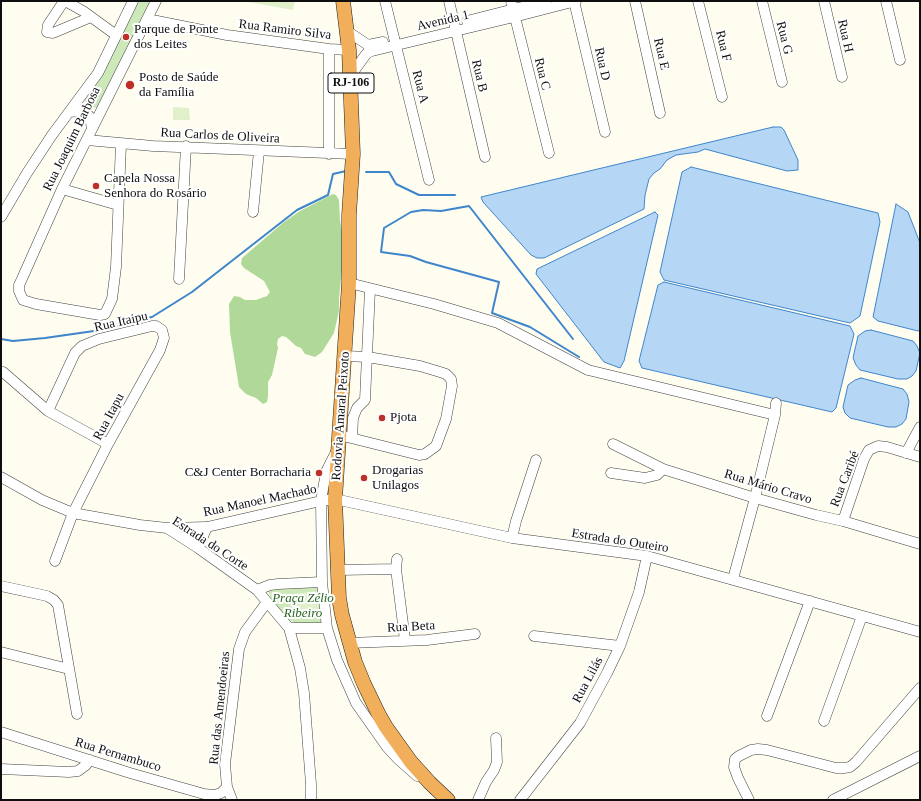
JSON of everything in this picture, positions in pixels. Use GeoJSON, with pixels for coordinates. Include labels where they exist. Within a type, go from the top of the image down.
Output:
{"type":"FeatureCollection","features":[{"type":"Feature","properties":{"kind":"highway","name":"Rodovia Amaral Peixoto"},"geometry":{"type":"LineString","coordinates":[[343,1],[351,75],[352,166],[349,215],[349,283],[345,356],[343,441],[335,499],[338,570],[342,615],[349,643],[364,684],[386,727],[407,756],[430,783],[448,800]]}},
{"type":"Feature","properties":{"kind":"street"},"geometry":{"type":"LineString","coordinates":[[91,17],[53,33],[47,32],[47,28],[65,1],[91,17],[116,35]]}},
{"type":"Feature","properties":{"kind":"street"},"geometry":{"type":"LineString","coordinates":[[1,217],[27,173],[98,73],[133,1]]}},
{"type":"Feature","properties":{"kind":"street","name":"Rua Joaquim Barbosa"},"geometry":{"type":"LineString","coordinates":[[118,205],[116,267],[112,299],[105,314],[100,315],[36,304],[24,300],[19,291],[19,285],[62,189],[156,1]]}},
{"type":"Feature","properties":{"kind":"street","name":"Rua A"},"geometry":{"type":"LineString","coordinates":[[385,1],[429,180]]}},
{"type":"Feature","properties":{"kind":"street","name":"Rua B"},"geometry":{"type":"LineString","coordinates":[[449,1],[485,157]]}},
{"type":"Feature","properties":{"kind":"street","name":"Avenida 1"},"geometry":{"type":"LineString","coordinates":[[347,31],[368,45],[395,42],[455,28],[513,9],[546,1]]}},
{"type":"Feature","properties":{"kind":"street","name":"Avenida 1"},"geometry":{"type":"LineString","coordinates":[[513,9],[574,1]]}},
{"type":"Feature","properties":{"kind":"street","name":"Rua D"},"geometry":{"type":"LineString","coordinates":[[574,1],[605,132]]}},
{"type":"Feature","properties":{"kind":"street","name":"Rua E"},"geometry":{"type":"LineString","coordinates":[[635,1],[660,113]]}},
{"type":"Feature","properties":{"kind":"street","name":"Rua F"},"geometry":{"type":"LineString","coordinates":[[698,1],[722,97]]}},
{"type":"Feature","properties":{"kind":"street","name":"Rua G"},"geometry":{"type":"LineString","coordinates":[[762,1],[782,82]]}},
{"type":"Feature","properties":{"kind":"street","name":"Rua H"},"geometry":{"type":"LineString","coordinates":[[824,1],[842,77]]}},
{"type":"Feature","properties":{"kind":"street"},"geometry":{"type":"LineString","coordinates":[[886,1],[900,60]]}},
{"type":"Feature","properties":{"kind":"street","name":"Rua C"},"geometry":{"type":"LineString","coordinates":[[513,9],[549,153]]}},
{"type":"Feature","properties":{"kind":"street","name":"Rua Ramiro Silva"},"geometry":{"type":"LineString","coordinates":[[147,19],[227,35],[329,49],[349,50]]}},
{"type":"Feature","properties":{"kind":"street","name":"Avenida 1"},"geometry":{"type":"LineString","coordinates":[[351,75],[367,53],[395,42]]}},
{"type":"Feature","properties":{"kind":"street"},"geometry":{"type":"LineString","coordinates":[[329,49],[330,154]]}},
{"type":"Feature","properties":{"kind":"street"},"geometry":{"type":"LineString","coordinates":[[80,97],[83,105],[91,112],[102,110]]}},
{"type":"Feature","properties":{"kind":"street"},"geometry":{"type":"LineString","coordinates":[[69,112],[81,110],[87,114],[90,117],[92,129]]}},
{"type":"Feature","properties":{"kind":"street","name":"Rua Carlos de Oliveira"},"geometry":{"type":"LineString","coordinates":[[87,140],[121,144],[330,154],[352,166]]}},
{"type":"Feature","properties":{"kind":"street"},"geometry":{"type":"LineString","coordinates":[[62,189],[118,205],[121,144]]}},
{"type":"Feature","properties":{"kind":"street"},"geometry":{"type":"LineString","coordinates":[[179,279],[186,146]]}},
{"type":"Feature","properties":{"kind":"street"},"geometry":{"type":"LineString","coordinates":[[253,212],[259,150]]}},
{"type":"Feature","properties":{"kind":"street"},"geometry":{"type":"LineString","coordinates":[[349,283],[434,304],[498,323],[588,370],[775,415]]}},
{"type":"Feature","properties":{"kind":"street"},"geometry":{"type":"LineString","coordinates":[[370,289],[365,400],[357,408],[343,441],[326,472],[321,501],[322,582],[327,628],[337,660],[356,703],[376,733],[398,760],[413,773],[430,783]]}},
{"type":"Feature","properties":{"kind":"street","name":"Rua Itaipu"},"geometry":{"type":"LineString","coordinates":[[48,411],[75,353],[82,346],[99,339],[152,326],[156,326],[162,330],[163,334]]}},
{"type":"Feature","properties":{"kind":"street","name":"Rua Itapu"},"geometry":{"type":"LineString","coordinates":[[73,513],[108,444],[160,350],[164,338],[163,334]]}},
{"type":"Feature","properties":{"kind":"street"},"geometry":{"type":"LineString","coordinates":[[343,441],[419,455],[425,454],[436,446],[446,419],[452,386],[451,379],[446,374],[420,366],[368,357],[345,356]]}},
{"type":"Feature","properties":{"kind":"street"},"geometry":{"type":"LineString","coordinates":[[3,372],[48,411],[108,444]]}},
{"type":"Feature","properties":{"kind":"street"},"geometry":{"type":"LineString","coordinates":[[733,579],[756,498],[775,415],[776,403]]}},
{"type":"Feature","properties":{"kind":"street"},"geometry":{"type":"LineString","coordinates":[[906,453],[920,427]]}},
{"type":"Feature","properties":{"kind":"street","name":"Rua Mário Cravo"},"geometry":{"type":"LineString","coordinates":[[613,444],[663,469],[756,498],[843,521],[920,544]]}},
{"type":"Feature","properties":{"kind":"street","name":"Rua Caribé"},"geometry":{"type":"LineString","coordinates":[[843,521],[864,459],[869,450],[878,446],[887,447],[920,457]]}},
{"type":"Feature","properties":{"kind":"street"},"geometry":{"type":"LineString","coordinates":[[512,538],[536,460]]}},
{"type":"Feature","properties":{"kind":"street"},"geometry":{"type":"LineString","coordinates":[[611,473],[645,478],[657,476],[663,469]]}},
{"type":"Feature","properties":{"kind":"street","name":"Estrada do Corte"},"geometry":{"type":"LineString","coordinates":[[1,478],[42,500],[73,513],[140,525],[167,528],[257,590],[289,628],[300,668],[304,693],[311,800]]}},
{"type":"Feature","properties":{"kind":"street","name":"Rua Manoel Machado"},"geometry":{"type":"LineString","coordinates":[[167,528],[207,527],[335,499]]}},
{"type":"Feature","properties":{"kind":"street","name":"Estrada do Outeiro"},"geometry":{"type":"LineString","coordinates":[[335,499],[512,538],[647,556],[920,632]]}},
{"type":"Feature","properties":{"kind":"street"},"geometry":{"type":"LineString","coordinates":[[55,562],[73,513]]}},
{"type":"Feature","properties":{"kind":"street"},"geometry":{"type":"LineString","coordinates":[[198,548],[207,527]]}},
{"type":"Feature","properties":{"kind":"street","name":"Rua Lilás"},"geometry":{"type":"LineString","coordinates":[[520,800],[580,723],[608,673],[620,646],[639,592],[647,556]]}},
{"type":"Feature","properties":{"kind":"street"},"geometry":{"type":"LineString","coordinates":[[338,570],[397,564],[405,640]]}},
{"type":"Feature","properties":{"kind":"street"},"geometry":{"type":"LineString","coordinates":[[257,590],[270,585],[278,584],[322,582]]}},
{"type":"Feature","properties":{"kind":"street"},"geometry":{"type":"LineString","coordinates":[[1,586],[47,596],[54,600],[58,605],[77,714]]}},
{"type":"Feature","properties":{"kind":"street"},"geometry":{"type":"LineString","coordinates":[[766,716],[810,601]]}},
{"type":"Feature","properties":{"kind":"street","name":"Rua das Amendoeiras"},"geometry":{"type":"LineString","coordinates":[[232,800],[227,787],[225,764],[239,649],[245,632],[267,602]]}},
{"type":"Feature","properties":{"kind":"street"},"geometry":{"type":"LineString","coordinates":[[824,721],[862,616]]}},
{"type":"Feature","properties":{"kind":"street"},"geometry":{"type":"LineString","coordinates":[[289,628],[327,628]]}},
{"type":"Feature","properties":{"kind":"street","name":"Rua Beta"},"geometry":{"type":"LineString","coordinates":[[349,643],[427,640],[475,634]]}},
{"type":"Feature","properties":{"kind":"street"},"geometry":{"type":"LineString","coordinates":[[534,636],[620,646]]}},
{"type":"Feature","properties":{"kind":"street"},"geometry":{"type":"LineString","coordinates":[[1,652],[70,669]]}},
{"type":"Feature","properties":{"kind":"street"},"geometry":{"type":"LineString","coordinates":[[749,800],[738,778],[734,767],[734,759],[751,750],[758,749],[836,768],[850,767],[920,688]]}},
{"type":"Feature","properties":{"kind":"street","name":"Rua Pernambuco"},"geometry":{"type":"LineString","coordinates":[[1,732],[204,794],[221,793],[227,787]]}},
{"type":"Feature","properties":{"kind":"street"},"geometry":{"type":"LineString","coordinates":[[478,800],[497,762],[496,738]]}},
{"type":"Feature","properties":{"kind":"street"},"geometry":{"type":"LineString","coordinates":[[833,800],[920,756]]}},
{"type":"Feature","properties":{"kind":"street"},"geometry":{"type":"LineString","coordinates":[[1,769],[74,772],[86,765],[90,760]]}},
{"type":"Feature","properties":{"kind":"green space","name":"Parque de Ponte dos Leites"},"geometry":{"type":"Polygon","coordinates":[[[136,1],[152,1],[100,107],[93,108],[86,104],[84,98],[136,1]]]}},
{"type":"Feature","properties":{"kind":"green space"},"geometry":{"type":"Polygon","coordinates":[[[242,1],[295,1],[293,10],[242,1]]]}},
{"type":"Feature","properties":{"kind":"green space"},"geometry":{"type":"Polygon","coordinates":[[[173,107],[189,108],[190,120],[173,120],[173,107]]]}},
{"type":"Feature","properties":{"kind":"green space"},"geometry":{"type":"Polygon","coordinates":[[[333,194],[336,195],[339,200],[344,251],[339,311],[334,333],[322,352],[315,357],[305,354],[301,348],[296,346],[286,337],[282,336],[278,339],[278,348],[272,375],[268,382],[267,402],[263,404],[256,398],[246,394],[239,387],[230,332],[229,304],[234,296],[245,300],[256,300],[267,296],[270,292],[264,281],[244,268],[241,264],[242,258],[284,222],[300,211],[333,194]]]}},
{"type":"Feature","properties":{"kind":"green space","name":"Praça Zélio Ribeiro"},"geometry":{"type":"Polygon","coordinates":[[[319,587],[323,621],[320,626],[298,625],[285,617],[273,602],[268,591],[271,589],[319,587]]]}},
{"type":"Feature","properties":{"kind":"green space"},"geometry":{"type":"Polygon","coordinates":[[[318,591],[320,610],[293,613],[291,594],[318,591]]]}},
{"type":"Feature","properties":{"kind":"water"},"geometry":{"type":"Polygon","coordinates":[[[773,127],[781,127],[784,130],[798,160],[798,170],[787,171],[705,149],[698,152],[676,155],[667,160],[649,179],[645,195],[644,209],[544,258],[537,258],[531,255],[483,202],[481,197],[773,127]]]}},
{"type":"Feature","properties":{"kind":"water"},"geometry":{"type":"Polygon","coordinates":[[[691,167],[878,213],[880,222],[860,316],[850,323],[664,280],[660,272],[682,172],[691,167]]]}},
{"type":"Feature","properties":{"kind":"water"},"geometry":{"type":"Polygon","coordinates":[[[896,204],[908,212],[920,243],[920,330],[918,331],[878,321],[873,317],[896,204]]]}},
{"type":"Feature","properties":{"kind":"water"},"geometry":{"type":"Polygon","coordinates":[[[655,212],[658,215],[624,361],[620,368],[604,362],[536,274],[537,269],[655,212]]]}},
{"type":"Feature","properties":{"kind":"water"},"geometry":{"type":"Polygon","coordinates":[[[664,282],[850,326],[854,334],[836,408],[832,412],[642,368],[639,361],[658,285],[664,282]]]}},
{"type":"Feature","properties":{"kind":"water"},"geometry":{"type":"Polygon","coordinates":[[[871,330],[913,341],[920,353],[916,371],[912,376],[907,379],[898,379],[860,370],[853,358],[858,336],[865,331],[871,330]]]}},
{"type":"Feature","properties":{"kind":"water"},"geometry":{"type":"Polygon","coordinates":[[[861,378],[903,389],[907,394],[909,402],[906,419],[902,424],[896,427],[888,427],[850,418],[845,413],[843,407],[848,385],[861,378]]]}},
{"type":"Feature","properties":{"kind":"waterway"},"geometry":{"type":"LineString","coordinates":[[1,339],[13,341],[101,330],[152,317],[192,292],[297,210],[328,195],[333,174],[346,171]]}},
{"type":"Feature","properties":{"kind":"waterway"},"geometry":{"type":"LineString","coordinates":[[366,172],[389,172],[396,184],[419,195],[455,195]]}},
{"type":"Feature","properties":{"kind":"waterway"},"geometry":{"type":"LineString","coordinates":[[573,339],[469,206],[441,211],[423,210],[411,212],[384,228],[381,252],[410,256],[426,262],[499,282],[492,313],[530,327],[579,357]]}},
{"type":"Feature","properties":{"kind":"place","name":"Parque de Ponte dos Leites"},"geometry":{"type":"Point","coordinates":[126,37]}},
{"type":"Feature","properties":{"kind":"place","name":"Posto de Saúde da Família"},"geometry":{"type":"Point","coordinates":[130,85]}},
{"type":"Feature","properties":{"kind":"place","name":"Capela Nossa Senhora do Rosário"},"geometry":{"type":"Point","coordinates":[96,186]}},
{"type":"Feature","properties":{"kind":"place","name":"Pjota"},"geometry":{"type":"Point","coordinates":[382,418]}},
{"type":"Feature","properties":{"kind":"place","name":"C&J Center Borracharia"},"geometry":{"type":"Point","coordinates":[319,473]}},
{"type":"Feature","properties":{"kind":"place","name":"Drogarias Unilagos"},"geometry":{"type":"Point","coordinates":[364,478]}}]}
